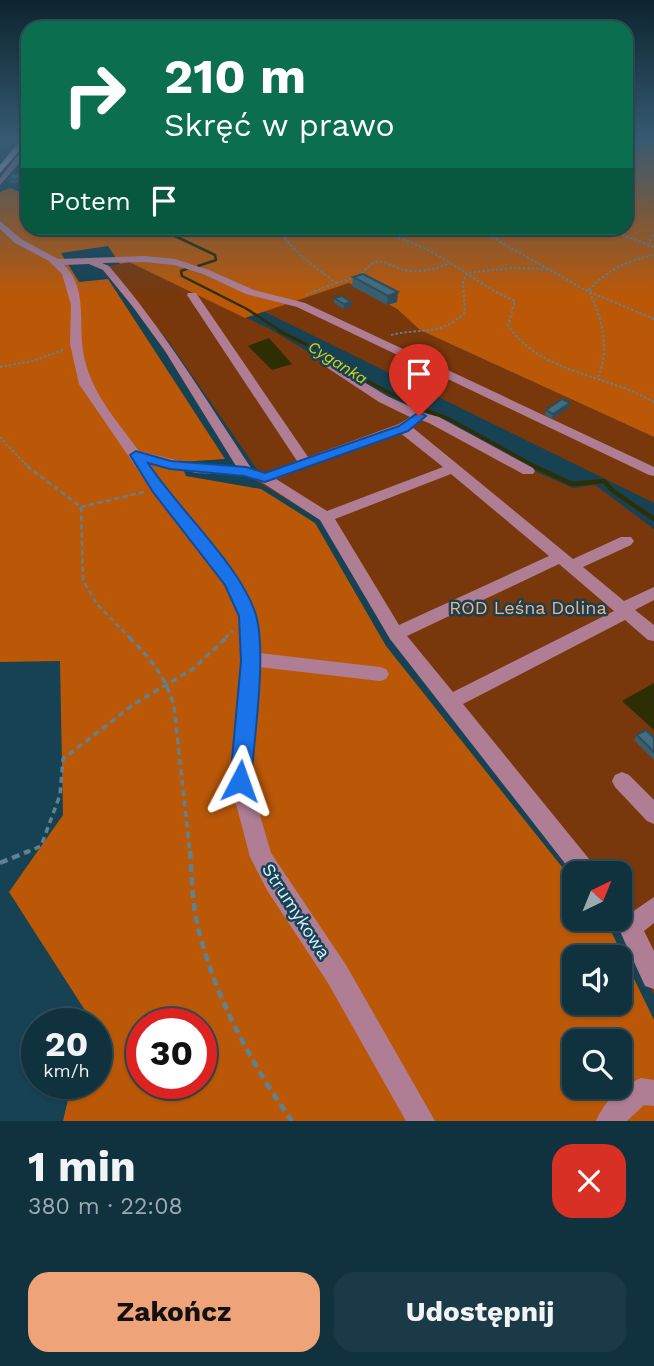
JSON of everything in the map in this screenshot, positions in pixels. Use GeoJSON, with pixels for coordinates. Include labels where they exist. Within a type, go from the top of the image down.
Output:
{"type":"FeatureCollection","features":[{"type":"Feature","properties":{"kind":"street"},"geometry":{"type":"LineString","coordinates":[[0,224],[18,241],[57,262],[175,262],[206,272],[250,292],[301,304],[654,472]]}},
{"type":"Feature","properties":{"kind":"street","name":"Strumykowa"},"geometry":{"type":"LineString","coordinates":[[57,262],[67,273],[72,286],[76,305],[76,344],[85,384],[158,489],[232,583],[248,616],[250,659],[240,781],[261,857],[337,974],[421,1121]]}},
{"type":"Feature","properties":{"kind":"street"},"geometry":{"type":"LineString","coordinates":[[93,263],[106,268],[136,304],[170,351],[246,471]]}},
{"type":"Feature","properties":{"kind":"street"},"geometry":{"type":"LineString","coordinates":[[192,295],[304,462]]}},
{"type":"Feature","properties":{"kind":"street"},"geometry":{"type":"LineString","coordinates":[[324,361],[383,398],[419,416],[435,420],[528,471]]}},
{"type":"Feature","properties":{"kind":"street"},"geometry":{"type":"LineString","coordinates":[[265,478],[403,428],[419,416]]}},
{"type":"Feature","properties":{"kind":"street"},"geometry":{"type":"LineString","coordinates":[[403,428],[654,635]]}},
{"type":"Feature","properties":{"kind":"street"},"geometry":{"type":"LineString","coordinates":[[136,455],[196,469],[246,471],[265,478],[326,517],[396,634],[576,861]]}},
{"type":"Feature","properties":{"kind":"street"},"geometry":{"type":"LineString","coordinates":[[326,517],[453,468]]}},
{"type":"Feature","properties":{"kind":"street"},"geometry":{"type":"LineString","coordinates":[[396,634],[567,562],[626,541]]}},
{"type":"Feature","properties":{"kind":"street"},"geometry":{"type":"LineString","coordinates":[[450,702],[654,593]]}},
{"type":"Feature","properties":{"kind":"street"},"geometry":{"type":"LineString","coordinates":[[250,659],[380,674]]}},
{"type":"Feature","properties":{"kind":"street"},"geometry":{"type":"LineString","coordinates":[[622,781],[654,814]]}},
{"type":"Feature","properties":{"kind":"street"},"geometry":{"type":"LineString","coordinates":[[632,918],[654,908]]}},
{"type":"Feature","properties":{"kind":"street"},"geometry":{"type":"LineString","coordinates":[[629,931],[654,977]]}},
{"type":"Feature","properties":{"kind":"street"},"geometry":{"type":"LineString","coordinates":[[610,1121],[627,1100],[641,1091],[654,1093]]}},
{"type":"Feature","properties":{"kind":"path"},"geometry":{"type":"LineString","coordinates":[[648,245],[654,233]]}},
{"type":"Feature","properties":{"kind":"path"},"geometry":{"type":"LineString","coordinates":[[282,235],[302,257],[336,283]]}},
{"type":"Feature","properties":{"kind":"path"},"geometry":{"type":"LineString","coordinates":[[391,235],[452,262],[487,289],[515,301],[508,325],[518,342],[537,354],[627,388],[654,402]]}},
{"type":"Feature","properties":{"kind":"path"},"geometry":{"type":"LineString","coordinates":[[489,235],[629,312],[654,319]]}},
{"type":"Feature","properties":{"kind":"path"},"geometry":{"type":"LineString","coordinates":[[623,235],[654,247]]}},
{"type":"Feature","properties":{"kind":"path"},"geometry":{"type":"LineString","coordinates":[[589,290],[609,270],[627,261],[654,255]]}},
{"type":"Feature","properties":{"kind":"path"},"geometry":{"type":"LineString","coordinates":[[288,301],[362,275],[374,261],[382,261],[402,270],[416,271],[429,270],[452,262]]}},
{"type":"Feature","properties":{"kind":"path"},"geometry":{"type":"LineString","coordinates":[[467,273],[512,268],[551,269]]}},
{"type":"Feature","properties":{"kind":"path"},"geometry":{"type":"LineString","coordinates":[[375,340],[410,330],[436,331],[453,325],[465,312],[463,282],[467,273]]}},
{"type":"Feature","properties":{"kind":"path"},"geometry":{"type":"LineString","coordinates":[[589,290],[602,324],[606,365],[598,377]]}},
{"type":"Feature","properties":{"kind":"path"},"geometry":{"type":"LineString","coordinates":[[0,367],[33,361],[76,344]]}},
{"type":"Feature","properties":{"kind":"path"},"geometry":{"type":"LineString","coordinates":[[0,437],[11,453],[37,476],[81,507],[158,489]]}},
{"type":"Feature","properties":{"kind":"path"},"geometry":{"type":"LineString","coordinates":[[81,507],[83,580],[96,603],[153,662],[168,684],[174,706],[197,924],[216,989],[264,1082],[292,1121]]}},
{"type":"Feature","properties":{"kind":"path"},"geometry":{"type":"LineString","coordinates":[[0,863],[41,846],[60,795],[62,759],[134,704],[193,669],[248,616]]}},
{"type":"Feature","properties":{"kind":"green space","name":"ROD Leśna Dolina"},"geometry":{"type":"Polygon","coordinates":[[[129,262],[270,329],[386,398],[534,471],[573,488],[595,485],[654,529],[654,995],[632,953],[632,945],[628,945],[620,931],[632,931],[632,861],[568,861],[451,714],[321,520],[255,480],[259,472],[171,345],[109,266],[129,262]]]}},
{"type":"Feature","properties":{"kind":"green space"},"geometry":{"type":"Polygon","coordinates":[[[349,283],[397,309],[420,330],[654,437],[654,503],[263,311],[349,283]]]}},
{"type":"Feature","properties":{"kind":"shaded area"},"geometry":{"type":"Polygon","coordinates":[[[633,190],[654,190],[654,437],[420,330],[397,309],[349,283],[245,318],[129,262],[120,264],[108,246],[61,253],[79,282],[108,279],[225,459],[180,462],[186,476],[261,489],[315,523],[386,646],[562,867],[562,931],[611,931],[618,945],[562,945],[562,1015],[632,1015],[632,975],[654,1020],[654,1121],[63,1121],[68,1099],[112,1099],[112,1008],[84,1008],[9,892],[63,815],[60,661],[0,662],[0,192],[21,193],[21,235],[633,235],[633,190]]]}},
{"type":"Feature","properties":{"kind":"shaded area"},"geometry":{"type":"Polygon","coordinates":[[[269,338],[292,364],[272,370],[248,346],[269,338]]]}},
{"type":"Feature","properties":{"kind":"shaded area"},"geometry":{"type":"Polygon","coordinates":[[[654,683],[654,730],[622,701],[654,683]]]}},
{"type":"Feature","properties":{"kind":"building"},"geometry":{"type":"Polygon","coordinates":[[[363,274],[398,292],[388,296],[353,277],[363,274]]]}},
{"type":"Feature","properties":{"kind":"building"},"geometry":{"type":"Polygon","coordinates":[[[342,296],[351,302],[344,304],[334,298],[342,296]]]}},
{"type":"Feature","properties":{"kind":"building"},"geometry":{"type":"Polygon","coordinates":[[[562,399],[570,403],[553,414],[546,410],[562,399]]]}},
{"type":"Feature","properties":{"kind":"building"},"geometry":{"type":"Polygon","coordinates":[[[646,730],[654,738],[654,752],[637,735],[646,730]]]}},
{"type":"Feature","properties":{"kind":"waterway"},"geometry":{"type":"LineString","coordinates":[[173,235],[215,255],[216,260],[198,266]]}},
{"type":"Feature","properties":{"kind":"waterway","name":"Cyganka"},"geometry":{"type":"LineString","coordinates":[[189,268],[181,271],[182,276],[247,309],[282,332]]}},
{"type":"Feature","properties":{"kind":"waterway","name":"Cyganka"},"geometry":{"type":"LineString","coordinates":[[279,331],[348,365],[369,382],[415,406],[449,419],[537,467]]}},
{"type":"Feature","properties":{"kind":"waterway","name":"Cyganka"},"geometry":{"type":"LineString","coordinates":[[537,467],[572,484],[604,481],[613,491],[654,519]]}},
{"type":"Feature","properties":{"kind":"route"},"geometry":{"type":"LineString","coordinates":[[240,781],[250,661],[248,616],[232,583],[158,489],[136,455],[170,465],[246,471],[265,478],[403,428],[419,416]]}}]}
